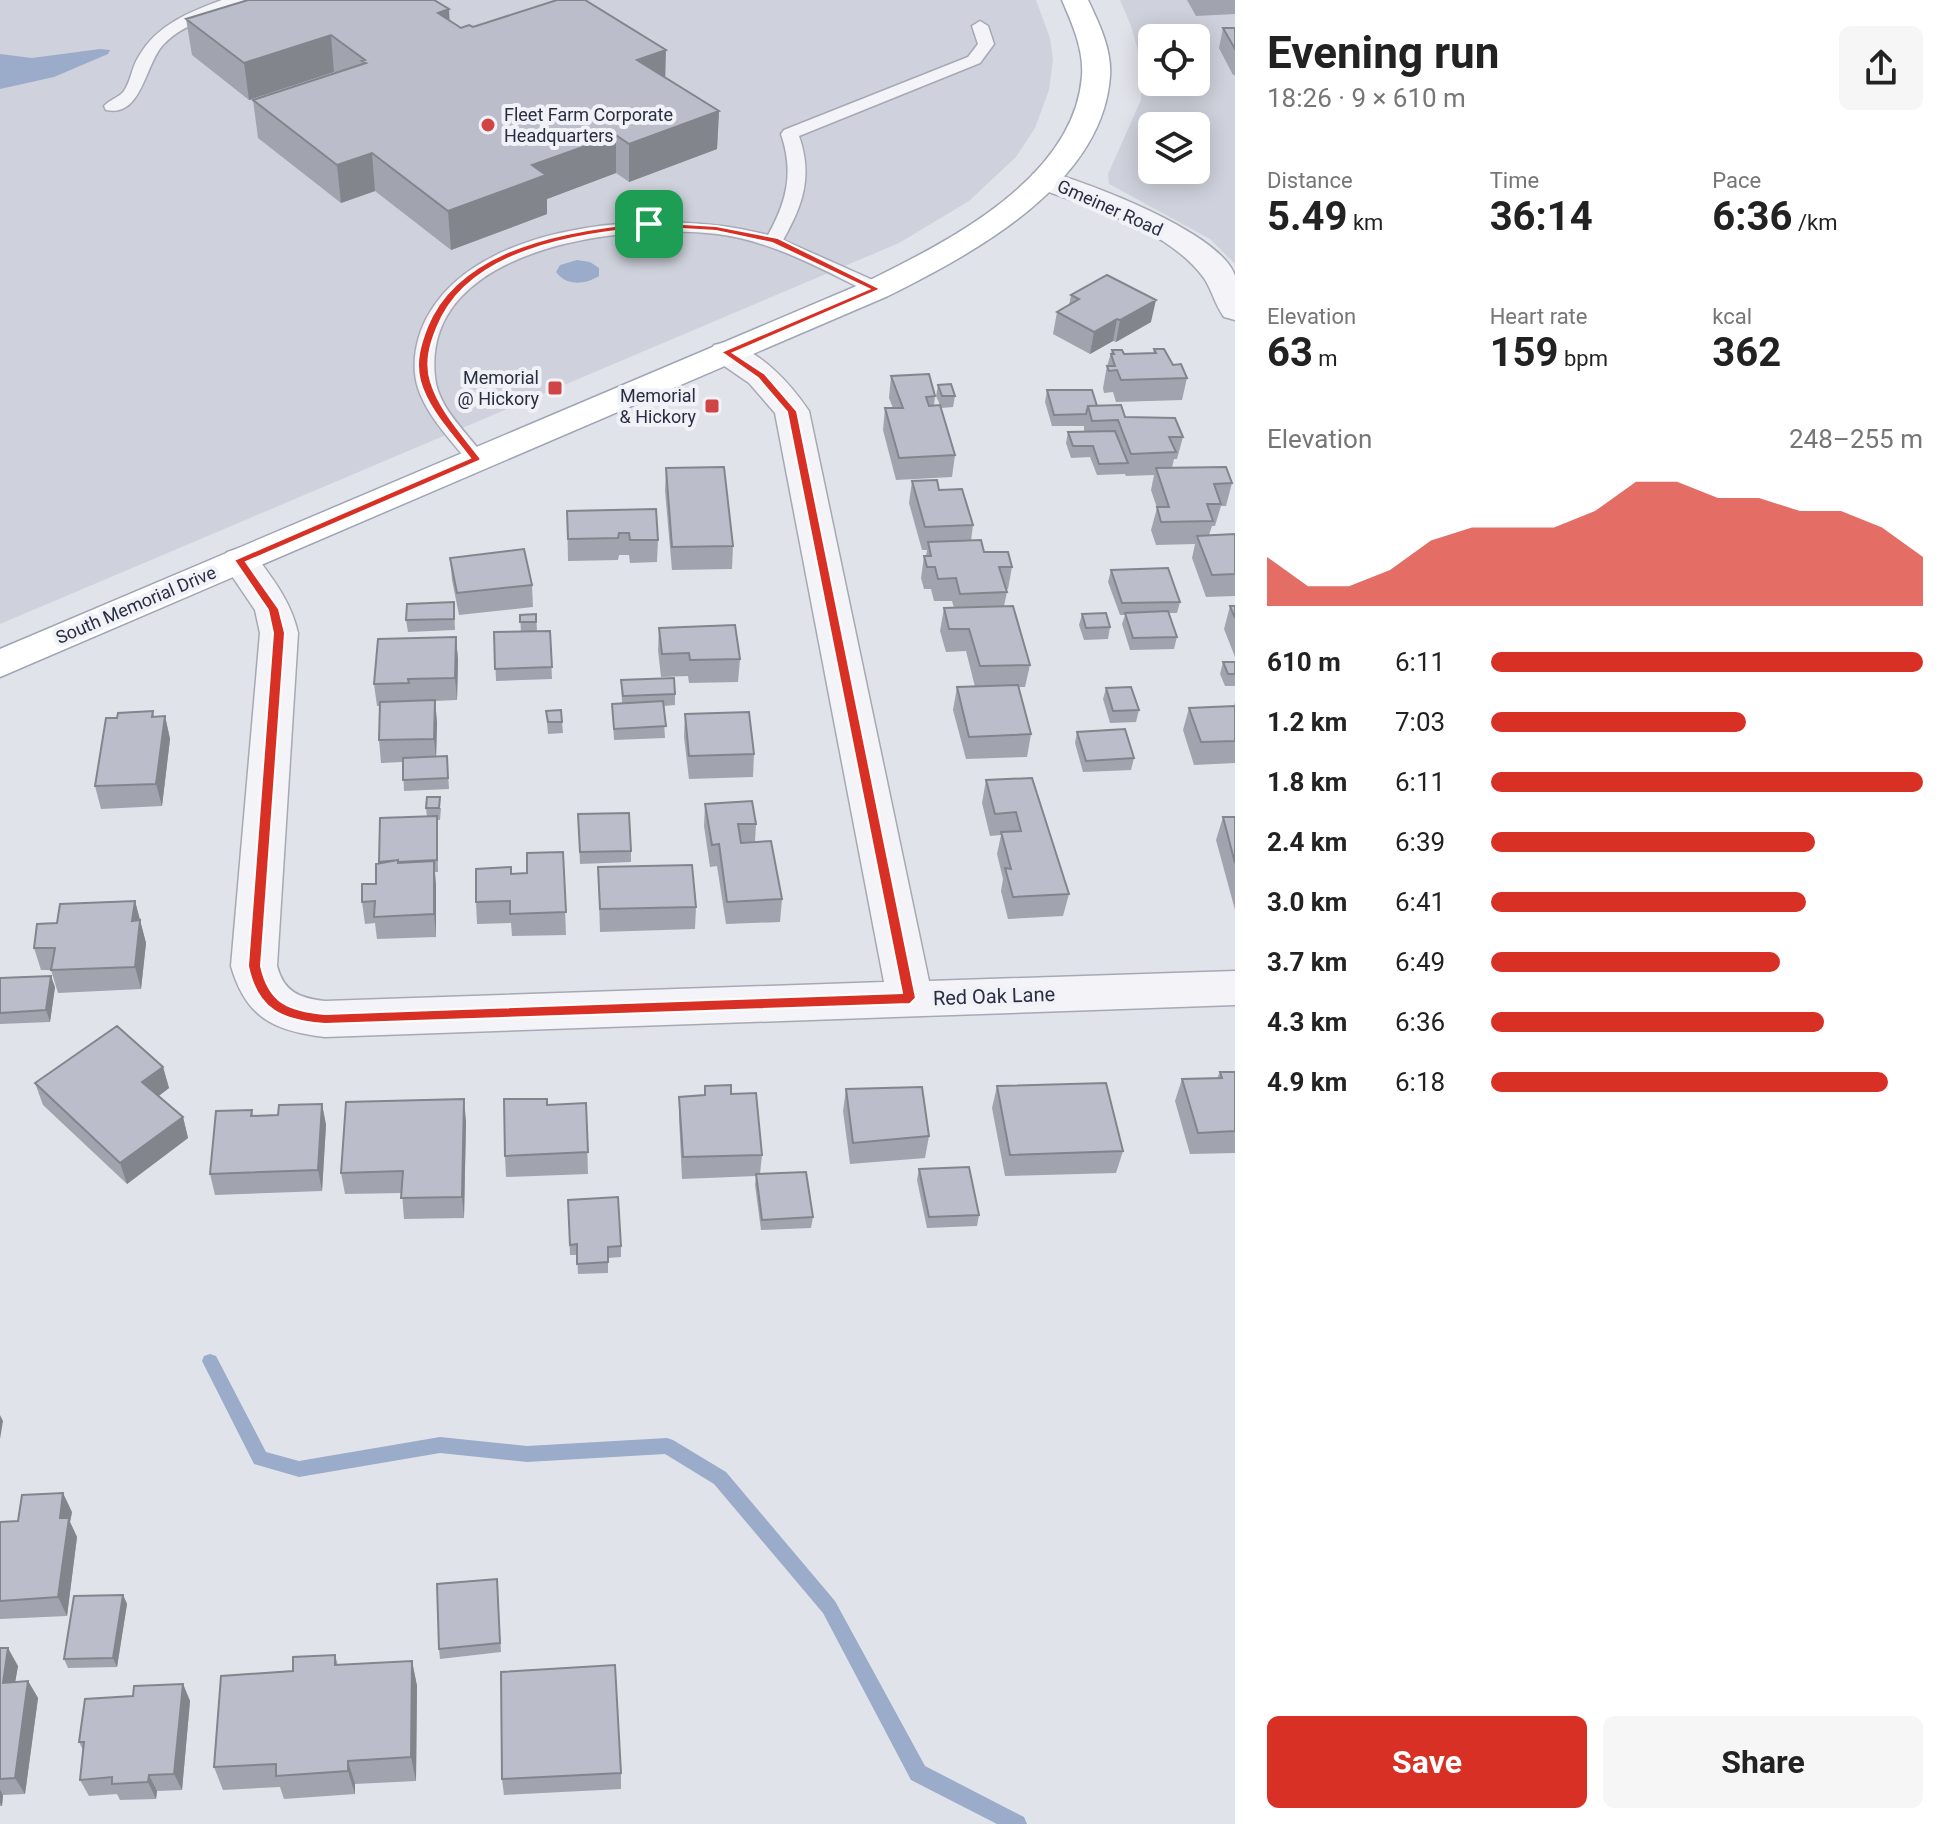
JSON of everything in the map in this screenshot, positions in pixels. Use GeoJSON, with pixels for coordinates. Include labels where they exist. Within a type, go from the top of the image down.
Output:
{"type":"FeatureCollection","features":[{"type":"Feature","properties":{"kind":"main road","name":"South Memorial Drive"},"geometry":{"type":"LineString","coordinates":[[0,664],[877,289],[976,236],[1044,180],[1080,131],[1096,80],[1095,55],[1075,0]]}},
{"type":"Feature","properties":{"kind":"street","name":"Gmeiner Road"},"geometry":{"type":"LineString","coordinates":[[1044,180],[1177,239],[1219,276],[1235,310]]}},
{"type":"Feature","properties":{"kind":"street"},"geometry":{"type":"LineString","coordinates":[[726,352],[761,376],[792,411],[910,998]]}},
{"type":"Feature","properties":{"kind":"street","name":"Red Oak Lane"},"geometry":{"type":"LineString","coordinates":[[240,560],[274,609],[279,633],[254,966],[259,988],[276,1006],[303,1017],[325,1019],[1235,988]]}},
{"type":"Feature","properties":{"kind":"lane"},"geometry":{"type":"LineString","coordinates":[[112,106],[131,95],[139,65],[169,28],[237,0]]}},
{"type":"Feature","properties":{"kind":"lane"},"geometry":{"type":"LineString","coordinates":[[774,240],[792,210],[800,174],[790,134],[974,60],[986,44],[980,26]]}},
{"type":"Feature","properties":{"kind":"lane"},"geometry":{"type":"LineString","coordinates":[[476,459],[436,406],[425,380],[423,350],[436,317],[456,289],[495,261],[591,230],[649,224],[716,228],[774,240],[877,289]]}},
{"type":"Feature","properties":{"kind":"shaded area"},"geometry":{"type":"Polygon","coordinates":[[[0,0],[1036,0],[1050,38],[1053,59],[1049,90],[1035,128],[1016,157],[969,201],[899,243],[0,624],[0,0]]]}},
{"type":"Feature","properties":{"kind":"shaded area"},"geometry":{"type":"Polygon","coordinates":[[[1120,0],[1235,0],[1235,264],[1210,239],[1109,184],[1108,174],[1141,96],[1210,96],[1210,24],[1138,24],[1138,51],[1120,0]]]}},
{"type":"Feature","properties":{"kind":"water"},"geometry":{"type":"Polygon","coordinates":[[[110,50],[108,54],[54,77],[0,89],[0,54],[32,58],[110,50]]]}},
{"type":"Feature","properties":{"kind":"water"},"geometry":{"type":"Polygon","coordinates":[[[577,260],[590,262],[599,268],[599,276],[576,283],[565,280],[556,272],[560,265],[577,260]]]}},
{"type":"Feature","properties":{"kind":"building","name":"Fleet Farm Corporate Headquarters"},"geometry":{"type":"Polygon","coordinates":[[[248,0],[434,0],[449,9],[438,13],[461,28],[557,0],[585,0],[666,50],[637,60],[719,111],[629,144],[616,135],[532,165],[546,175],[448,211],[372,153],[337,165],[253,100],[366,63],[331,35],[244,63],[186,19],[248,0]]]}},
{"type":"Feature","properties":{"kind":"building"},"geometry":{"type":"Polygon","coordinates":[[[1223,28],[1235,28],[1235,49],[1223,28]]]}},
{"type":"Feature","properties":{"kind":"building"},"geometry":{"type":"Polygon","coordinates":[[[1107,275],[1156,300],[1094,332],[1057,312],[1079,299],[1071,295],[1107,275]]]}},
{"type":"Feature","properties":{"kind":"building"},"geometry":{"type":"Polygon","coordinates":[[[1154,349],[1164,349],[1173,365],[1181,364],[1187,378],[1121,380],[1117,370],[1109,371],[1107,366],[1115,366],[1112,350],[1122,350],[1124,354],[1156,353],[1154,349]]]}},
{"type":"Feature","properties":{"kind":"building"},"geometry":{"type":"Polygon","coordinates":[[[929,374],[935,396],[926,397],[929,406],[940,405],[955,455],[899,458],[885,408],[903,408],[891,376],[929,374]]]}},
{"type":"Feature","properties":{"kind":"building"},"geometry":{"type":"Polygon","coordinates":[[[951,384],[955,396],[942,396],[938,385],[951,384]]]}},
{"type":"Feature","properties":{"kind":"building"},"geometry":{"type":"Polygon","coordinates":[[[1047,390],[1092,390],[1097,406],[1088,406],[1086,414],[1054,415],[1047,390]]]}},
{"type":"Feature","properties":{"kind":"building"},"geometry":{"type":"Polygon","coordinates":[[[1121,405],[1125,417],[1175,418],[1183,437],[1169,437],[1176,452],[1131,454],[1118,420],[1092,421],[1088,406],[1121,405]]]}},
{"type":"Feature","properties":{"kind":"building"},"geometry":{"type":"Polygon","coordinates":[[[1115,431],[1128,463],[1099,464],[1093,446],[1073,446],[1068,432],[1115,431]]]}},
{"type":"Feature","properties":{"kind":"building"},"geometry":{"type":"Polygon","coordinates":[[[724,467],[733,546],[672,547],[666,468],[724,467]]]}},
{"type":"Feature","properties":{"kind":"building"},"geometry":{"type":"Polygon","coordinates":[[[1226,467],[1232,483],[1214,484],[1221,504],[1207,504],[1213,521],[1161,522],[1157,507],[1169,507],[1156,468],[1226,467]]]}},
{"type":"Feature","properties":{"kind":"building"},"geometry":{"type":"Polygon","coordinates":[[[937,480],[939,490],[962,489],[973,525],[925,527],[912,481],[937,480]]]}},
{"type":"Feature","properties":{"kind":"building"},"geometry":{"type":"Polygon","coordinates":[[[656,509],[658,540],[630,540],[629,533],[619,533],[618,538],[568,539],[567,511],[656,509]]]}},
{"type":"Feature","properties":{"kind":"building"},"geometry":{"type":"Polygon","coordinates":[[[1235,534],[1235,574],[1212,575],[1197,536],[1235,534]]]}},
{"type":"Feature","properties":{"kind":"building"},"geometry":{"type":"Polygon","coordinates":[[[981,540],[984,552],[1008,552],[1012,567],[999,567],[1007,592],[960,594],[956,578],[938,579],[935,567],[927,567],[924,556],[931,556],[928,542],[981,540]]]}},
{"type":"Feature","properties":{"kind":"building"},"geometry":{"type":"Polygon","coordinates":[[[524,549],[532,585],[457,593],[450,558],[524,549]]]}},
{"type":"Feature","properties":{"kind":"building"},"geometry":{"type":"Polygon","coordinates":[[[1168,568],[1180,602],[1122,603],[1111,570],[1168,568]]]}},
{"type":"Feature","properties":{"kind":"building"},"geometry":{"type":"Polygon","coordinates":[[[454,602],[454,619],[406,620],[407,604],[454,602]]]}},
{"type":"Feature","properties":{"kind":"building"},"geometry":{"type":"Polygon","coordinates":[[[1013,606],[1030,665],[980,666],[969,629],[949,629],[944,608],[1013,606]]]}},
{"type":"Feature","properties":{"kind":"building"},"geometry":{"type":"Polygon","coordinates":[[[1168,611],[1177,637],[1133,638],[1125,613],[1168,611]]]}},
{"type":"Feature","properties":{"kind":"building"},"geometry":{"type":"Polygon","coordinates":[[[1106,613],[1110,627],[1086,628],[1082,614],[1106,613]]]}},
{"type":"Feature","properties":{"kind":"building"},"geometry":{"type":"Polygon","coordinates":[[[536,614],[536,622],[520,622],[520,615],[536,614]]]}},
{"type":"Feature","properties":{"kind":"building"},"geometry":{"type":"Polygon","coordinates":[[[735,625],[740,659],[690,660],[689,653],[662,654],[659,628],[735,625]]]}},
{"type":"Feature","properties":{"kind":"building"},"geometry":{"type":"Polygon","coordinates":[[[550,631],[552,667],[495,669],[494,632],[550,631]]]}},
{"type":"Feature","properties":{"kind":"building"},"geometry":{"type":"Polygon","coordinates":[[[456,637],[455,678],[408,679],[409,683],[374,684],[378,639],[456,637]]]}},
{"type":"Feature","properties":{"kind":"building"},"geometry":{"type":"Polygon","coordinates":[[[1223,662],[1235,662],[1235,674],[1228,674],[1223,662]]]}},
{"type":"Feature","properties":{"kind":"building"},"geometry":{"type":"Polygon","coordinates":[[[674,678],[675,694],[623,696],[621,680],[674,678]]]}},
{"type":"Feature","properties":{"kind":"building"},"geometry":{"type":"Polygon","coordinates":[[[1018,685],[1031,734],[969,737],[957,687],[1018,685]]]}},
{"type":"Feature","properties":{"kind":"building"},"geometry":{"type":"Polygon","coordinates":[[[1131,687],[1139,710],[1113,711],[1106,688],[1131,687]]]}},
{"type":"Feature","properties":{"kind":"building"},"geometry":{"type":"Polygon","coordinates":[[[435,700],[434,739],[379,740],[380,702],[435,700]]]}},
{"type":"Feature","properties":{"kind":"building"},"geometry":{"type":"Polygon","coordinates":[[[663,701],[666,726],[614,729],[612,704],[663,701]]]}},
{"type":"Feature","properties":{"kind":"building"},"geometry":{"type":"Polygon","coordinates":[[[1235,706],[1235,741],[1201,742],[1189,708],[1235,706]]]}},
{"type":"Feature","properties":{"kind":"building"},"geometry":{"type":"Polygon","coordinates":[[[561,710],[562,722],[548,722],[546,711],[561,710]]]}},
{"type":"Feature","properties":{"kind":"building"},"geometry":{"type":"Polygon","coordinates":[[[153,711],[152,717],[165,716],[156,784],[95,786],[106,718],[117,718],[118,713],[153,711]]]}},
{"type":"Feature","properties":{"kind":"building"},"geometry":{"type":"Polygon","coordinates":[[[749,712],[754,754],[689,756],[685,714],[749,712]]]}},
{"type":"Feature","properties":{"kind":"building"},"geometry":{"type":"Polygon","coordinates":[[[1125,729],[1134,758],[1086,761],[1077,732],[1125,729]]]}},
{"type":"Feature","properties":{"kind":"building"},"geometry":{"type":"Polygon","coordinates":[[[447,756],[448,778],[403,780],[403,758],[447,756]]]}},
{"type":"Feature","properties":{"kind":"building"},"geometry":{"type":"Polygon","coordinates":[[[1032,778],[1069,894],[1013,897],[1005,868],[1011,869],[1001,832],[1021,831],[1016,812],[995,814],[986,780],[1032,778]]]}},
{"type":"Feature","properties":{"kind":"building"},"geometry":{"type":"Polygon","coordinates":[[[427,797],[440,797],[439,808],[426,808],[427,797]]]}},
{"type":"Feature","properties":{"kind":"building"},"geometry":{"type":"Polygon","coordinates":[[[752,801],[756,824],[738,824],[741,843],[771,841],[782,899],[727,902],[719,844],[712,845],[705,804],[752,801]]]}},
{"type":"Feature","properties":{"kind":"building"},"geometry":{"type":"Polygon","coordinates":[[[629,813],[631,851],[580,852],[578,814],[629,813]]]}},
{"type":"Feature","properties":{"kind":"building"},"geometry":{"type":"Polygon","coordinates":[[[437,816],[437,860],[379,862],[380,818],[437,816]]]}},
{"type":"Feature","properties":{"kind":"building"},"geometry":{"type":"Polygon","coordinates":[[[1223,817],[1235,817],[1235,863],[1223,817]]]}},
{"type":"Feature","properties":{"kind":"building"},"geometry":{"type":"Polygon","coordinates":[[[563,852],[566,912],[510,914],[510,901],[476,902],[476,869],[511,867],[511,874],[527,873],[527,853],[563,852]]]}},
{"type":"Feature","properties":{"kind":"building"},"geometry":{"type":"Polygon","coordinates":[[[398,860],[398,863],[434,861],[434,914],[374,917],[375,901],[362,902],[362,884],[376,884],[376,864],[398,860]]]}},
{"type":"Feature","properties":{"kind":"building"},"geometry":{"type":"Polygon","coordinates":[[[692,865],[696,907],[600,909],[598,867],[692,865]]]}},
{"type":"Feature","properties":{"kind":"building"},"geometry":{"type":"Polygon","coordinates":[[[135,901],[132,921],[140,920],[135,967],[51,970],[55,948],[34,948],[37,924],[57,923],[60,904],[135,901]]]}},
{"type":"Feature","properties":{"kind":"building"},"geometry":{"type":"Polygon","coordinates":[[[51,976],[46,1010],[0,1013],[0,978],[51,976]]]}},
{"type":"Feature","properties":{"kind":"building"},"geometry":{"type":"Polygon","coordinates":[[[117,1026],[163,1067],[142,1082],[183,1117],[120,1163],[35,1083],[117,1026]]]}},
{"type":"Feature","properties":{"kind":"building"},"geometry":{"type":"Polygon","coordinates":[[[1220,1072],[1235,1072],[1235,1131],[1198,1133],[1182,1079],[1222,1078],[1220,1072]]]}},
{"type":"Feature","properties":{"kind":"building"},"geometry":{"type":"Polygon","coordinates":[[[1106,1083],[1123,1151],[1010,1155],[997,1086],[1106,1083]]]}},
{"type":"Feature","properties":{"kind":"building"},"geometry":{"type":"Polygon","coordinates":[[[731,1085],[731,1094],[756,1093],[762,1155],[683,1157],[679,1097],[705,1095],[705,1086],[731,1085]]]}},
{"type":"Feature","properties":{"kind":"building"},"geometry":{"type":"Polygon","coordinates":[[[922,1087],[929,1136],[853,1143],[846,1089],[922,1087]]]}},
{"type":"Feature","properties":{"kind":"building"},"geometry":{"type":"Polygon","coordinates":[[[464,1099],[462,1197],[401,1198],[403,1171],[341,1173],[346,1102],[464,1099]]]}},
{"type":"Feature","properties":{"kind":"building"},"geometry":{"type":"Polygon","coordinates":[[[504,1099],[547,1099],[547,1105],[586,1103],[588,1152],[505,1156],[504,1099]]]}},
{"type":"Feature","properties":{"kind":"building"},"geometry":{"type":"Polygon","coordinates":[[[322,1104],[318,1170],[210,1174],[216,1111],[252,1110],[251,1116],[278,1115],[279,1105],[322,1104]]]}},
{"type":"Feature","properties":{"kind":"building"},"geometry":{"type":"Polygon","coordinates":[[[969,1167],[979,1215],[929,1217],[919,1169],[969,1167]]]}},
{"type":"Feature","properties":{"kind":"building"},"geometry":{"type":"Polygon","coordinates":[[[806,1172],[813,1217],[762,1220],[756,1174],[806,1172]]]}},
{"type":"Feature","properties":{"kind":"building"},"geometry":{"type":"Polygon","coordinates":[[[618,1197],[621,1246],[608,1247],[608,1262],[577,1264],[577,1244],[570,1245],[568,1200],[618,1197]]]}},
{"type":"Feature","properties":{"kind":"building"},"geometry":{"type":"Polygon","coordinates":[[[63,1493],[60,1518],[69,1518],[58,1597],[0,1601],[0,1522],[18,1521],[22,1495],[63,1493]]]}},
{"type":"Feature","properties":{"kind":"building"},"geometry":{"type":"Polygon","coordinates":[[[497,1579],[500,1643],[439,1649],[437,1584],[497,1579]]]}},
{"type":"Feature","properties":{"kind":"building"},"geometry":{"type":"Polygon","coordinates":[[[123,1595],[113,1658],[64,1659],[74,1596],[123,1595]]]}},
{"type":"Feature","properties":{"kind":"building"},"geometry":{"type":"Polygon","coordinates":[[[0,1648],[8,1648],[3,1683],[28,1681],[15,1778],[0,1779],[0,1648]]]}},
{"type":"Feature","properties":{"kind":"building"},"geometry":{"type":"Polygon","coordinates":[[[335,1655],[335,1665],[412,1661],[411,1757],[348,1761],[348,1771],[276,1776],[276,1764],[214,1767],[221,1676],[293,1671],[293,1657],[335,1655]]]}},
{"type":"Feature","properties":{"kind":"building"},"geometry":{"type":"Polygon","coordinates":[[[615,1665],[621,1773],[502,1779],[501,1672],[615,1665]]]}},
{"type":"Feature","properties":{"kind":"building"},"geometry":{"type":"Polygon","coordinates":[[[183,1684],[174,1774],[149,1775],[148,1782],[112,1784],[112,1777],[80,1780],[84,1742],[79,1742],[85,1699],[133,1696],[134,1686],[183,1684]]]}},
{"type":"Feature","properties":{"kind":"waterway"},"geometry":{"type":"LineString","coordinates":[[210,1361],[260,1458],[299,1469],[440,1445],[527,1454],[667,1446],[720,1478],[829,1607],[918,1773],[1017,1824]]}},
{"type":"Feature","properties":{"kind":"place","name":"Fleet Farm Corporate Headquarters"},"geometry":{"type":"Point","coordinates":[488,125]}},
{"type":"Feature","properties":{"kind":"place","name":"Memorial @ Hickory"},"geometry":{"type":"Point","coordinates":[555,388]}},
{"type":"Feature","properties":{"kind":"place","name":"Memorial & Hickory"},"geometry":{"type":"Point","coordinates":[712,406]}},
{"type":"Feature","properties":{"kind":"route"},"geometry":{"type":"LineString","coordinates":[[649,224],[716,228],[774,240],[877,289],[726,352],[761,376],[792,411],[910,998],[325,1019],[303,1017],[276,1006],[259,988],[254,966],[279,633],[274,609],[240,560],[476,459],[436,406],[425,380],[423,350],[436,317],[456,289],[495,261],[534,246],[591,230],[649,224]]}}]}
